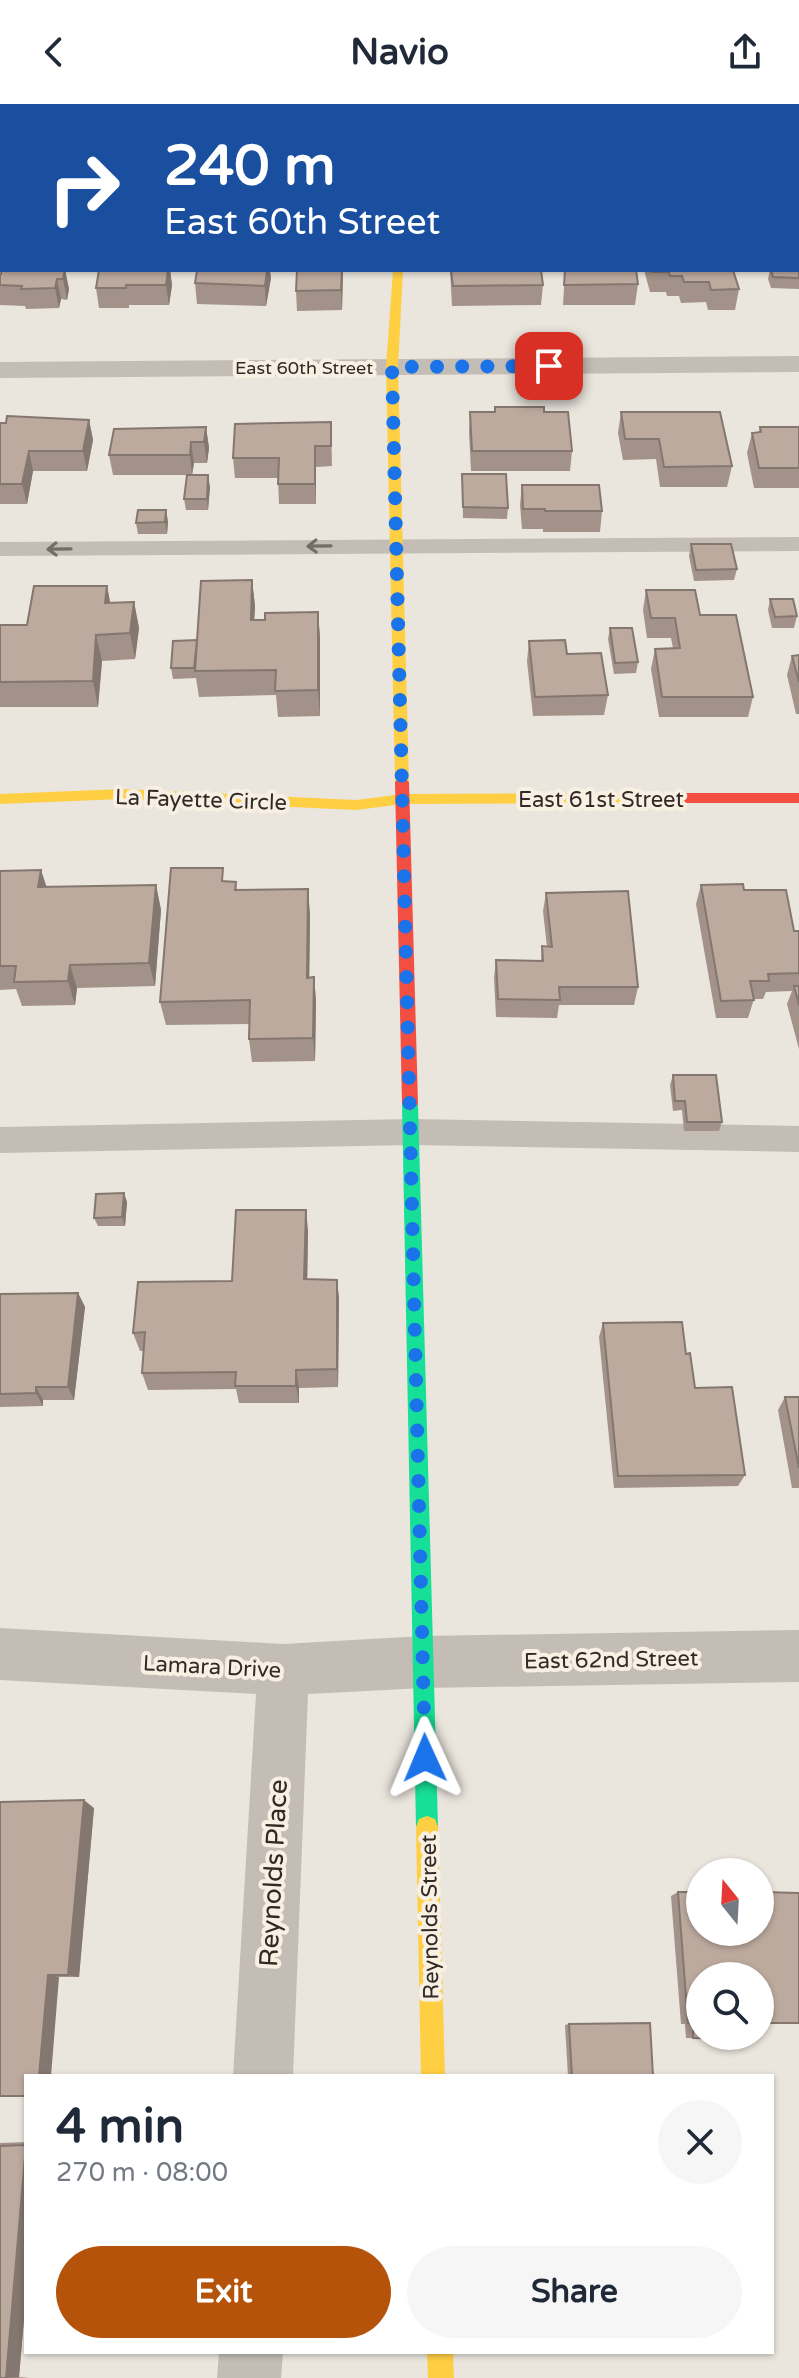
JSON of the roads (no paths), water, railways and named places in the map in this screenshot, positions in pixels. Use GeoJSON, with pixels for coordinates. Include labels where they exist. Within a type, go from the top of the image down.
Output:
{"type":"FeatureCollection","features":[{"type":"Feature","properties":{"kind":"street","name":"Reynolds Street"},"geometry":{"type":"LineString","coordinates":[[398,272],[392,367],[433,2074]]}},
{"type":"Feature","properties":{"kind":"street","name":"East 60th Street"},"geometry":{"type":"LineString","coordinates":[[0,370],[799,364]]}},
{"type":"Feature","properties":{"kind":"street","name":"La Fayette Circle"},"geometry":{"type":"LineString","coordinates":[[0,799],[123,794],[356,805],[403,799]]}},
{"type":"Feature","properties":{"kind":"street","name":"East 61st Street"},"geometry":{"type":"LineString","coordinates":[[403,799],[799,798]]}},
{"type":"Feature","properties":{"kind":"street","name":"Lamara Drive"},"geometry":{"type":"LineString","coordinates":[[0,1654],[283,1670],[423,1662]]}},
{"type":"Feature","properties":{"kind":"street","name":"East 62nd Street"},"geometry":{"type":"LineString","coordinates":[[423,1662],[799,1656]]}},
{"type":"Feature","properties":{"kind":"street","name":"Reynolds Place"},"geometry":{"type":"LineString","coordinates":[[263,2074],[283,1670]]}},
{"type":"Feature","properties":{"kind":"street"},"geometry":{"type":"LineString","coordinates":[[249,2378],[251,2354]]}},
{"type":"Feature","properties":{"kind":"street"},"geometry":{"type":"LineString","coordinates":[[440,2354],[441,2378]]}},
{"type":"Feature","properties":{"kind":"lane"},"geometry":{"type":"LineString","coordinates":[[0,549],[799,544]]}},
{"type":"Feature","properties":{"kind":"lane"},"geometry":{"type":"LineString","coordinates":[[0,1140],[412,1132],[799,1139]]}}]}
